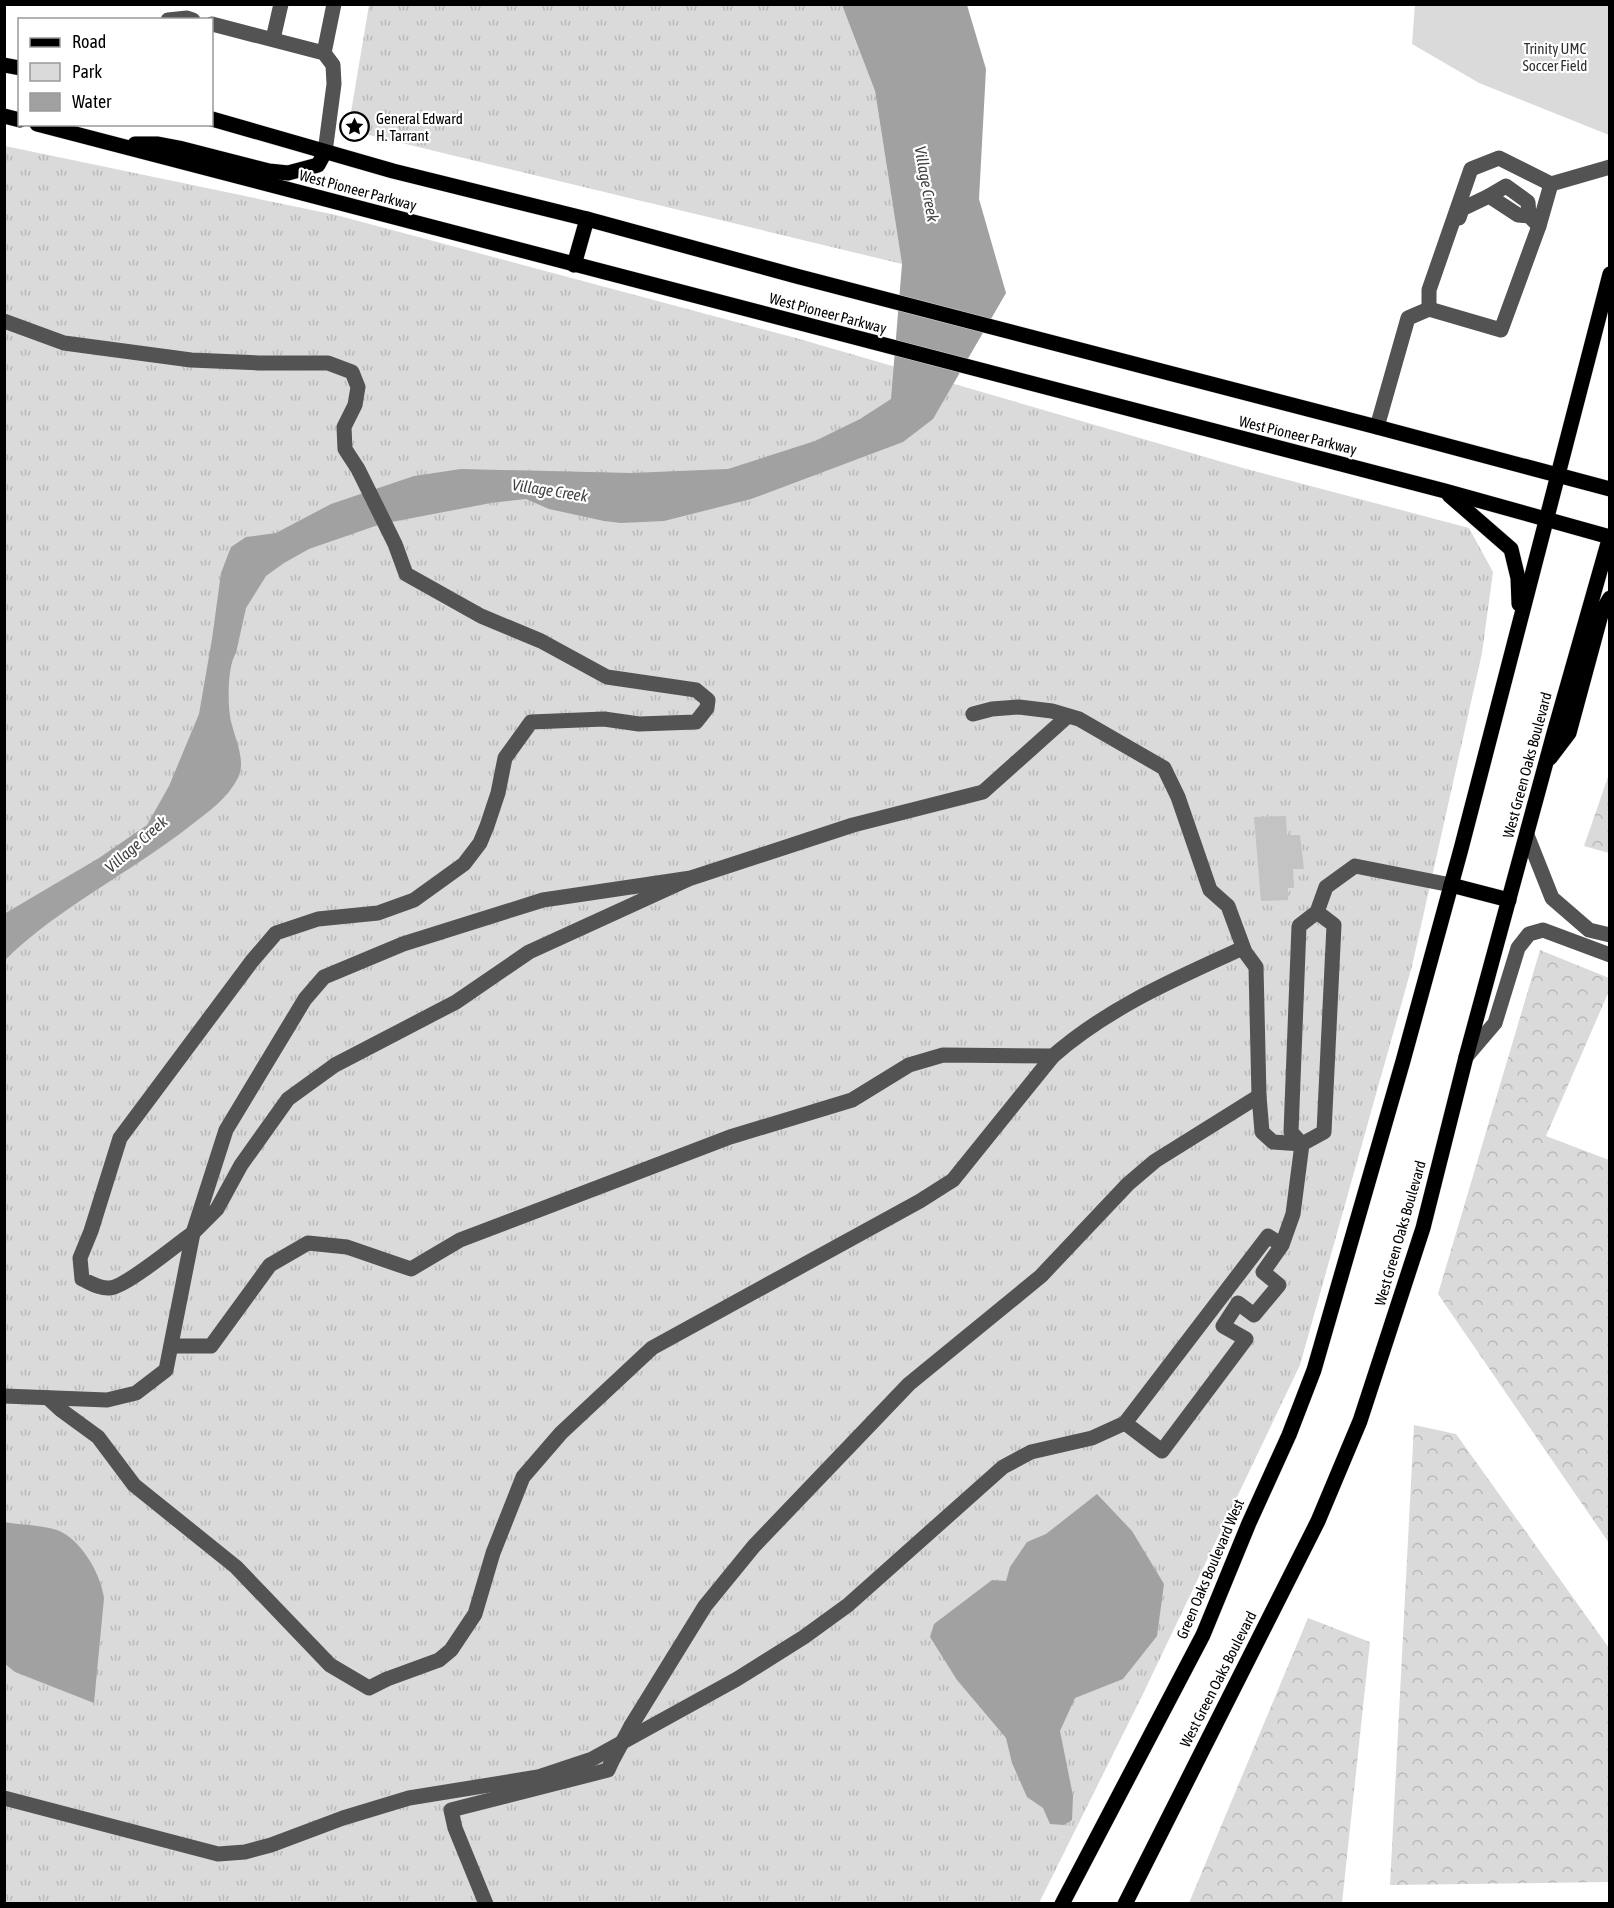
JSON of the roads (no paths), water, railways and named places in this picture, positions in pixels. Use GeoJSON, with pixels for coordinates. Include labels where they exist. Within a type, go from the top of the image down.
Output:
{"type":"FeatureCollection","features":[{"type":"Feature","properties":{"kind":"main road","name":"West Pioneer Parkway"},"geometry":{"type":"LineString","coordinates":[[213,119],[393,171],[586,219],[829,285],[1610,489]]}},
{"type":"Feature","properties":{"kind":"main road","name":"West Pioneer Parkway"},"geometry":{"type":"LineString","coordinates":[[45,126],[816,329],[1445,491],[1609,537]]}},
{"type":"Feature","properties":{"kind":"main road"},"geometry":{"type":"LineString","coordinates":[[114,144],[158,144],[269,171],[288,173],[318,165],[325,152]]}},
{"type":"Feature","properties":{"kind":"main road"},"geometry":{"type":"LineString","coordinates":[[574,265],[586,219]]}},
{"type":"Feature","properties":{"kind":"main road"},"geometry":{"type":"LineString","coordinates":[[1509,900],[1451,885],[1610,274]]}},
{"type":"Feature","properties":{"kind":"main road"},"geometry":{"type":"LineString","coordinates":[[1445,491],[1511,549],[1518,578],[1520,618]]}},
{"type":"Feature","properties":{"kind":"main road","name":"West Green Oaks Boulevard"},"geometry":{"type":"LineString","coordinates":[[1125,1904],[1318,1521],[1360,1421],[1423,1228],[1466,1057],[1609,537]]}},
{"type":"Feature","properties":{"kind":"main road"},"geometry":{"type":"LineString","coordinates":[[1546,763],[1569,733],[1602,611],[1610,598]]}},
{"type":"Feature","properties":{"kind":"main road","name":"Green Oaks Boulevard West"},"geometry":{"type":"LineString","coordinates":[[1062,1904],[1203,1635],[1249,1523],[1289,1435],[1314,1370],[1451,885]]}},
{"type":"Feature","properties":{"kind":"street"},"geometry":{"type":"LineString","coordinates":[[273,39],[281,4]]}},
{"type":"Feature","properties":{"kind":"street"},"geometry":{"type":"LineString","coordinates":[[324,52],[334,4]]}},
{"type":"Feature","properties":{"kind":"street"},"geometry":{"type":"LineString","coordinates":[[213,24],[324,52],[333,65],[334,84],[325,152]]}},
{"type":"Feature","properties":{"kind":"street"},"geometry":{"type":"LineString","coordinates":[[1430,309],[1430,290],[1471,169],[1499,158],[1551,184],[1610,167]]}},
{"type":"Feature","properties":{"kind":"street"},"geometry":{"type":"LineString","coordinates":[[1377,427],[1408,318],[1430,309],[1501,330],[1534,221],[1551,184]]}},
{"type":"Feature","properties":{"kind":"street"},"geometry":{"type":"LineString","coordinates":[[1430,290],[1442,278],[1462,209],[1489,196],[1518,215],[1534,221]]}},
{"type":"Feature","properties":{"kind":"street"},"geometry":{"type":"LineString","coordinates":[[4,321],[64,343],[191,360],[328,363],[352,372],[358,387],[355,405],[344,427],[345,448],[395,544],[406,574],[481,616],[541,641],[607,677],[696,690],[708,700],[706,708],[696,722],[639,724],[604,719],[531,722],[505,758],[498,793],[487,826],[480,843],[464,864],[414,900],[378,914],[318,919],[276,933],[252,961],[120,1138],[91,1231],[80,1258],[82,1280],[100,1287],[111,1288],[133,1277],[193,1233],[217,1209],[241,1165],[288,1099],[335,1065],[456,1002],[528,952],[691,878],[853,825],[983,792],[1068,716]]}},
{"type":"Feature","properties":{"kind":"street"},"geometry":{"type":"LineString","coordinates":[[973,714],[992,709],[1018,707],[1052,711],[1079,719],[1164,768],[1178,797],[1210,890],[1228,906],[1243,948],[1256,967],[1262,1132],[1273,1142],[1302,1144],[1324,1132],[1334,925],[1317,912]]}},
{"type":"Feature","properties":{"kind":"street"},"geometry":{"type":"LineString","coordinates":[[1527,835],[1552,898],[1589,930],[1610,935]]}},
{"type":"Feature","properties":{"kind":"street"},"geometry":{"type":"LineString","coordinates":[[1125,1423],[1162,1451],[1246,1339],[1223,1326],[1238,1303],[1254,1315],[1279,1285],[1263,1272],[1282,1245],[1293,1214],[1302,1144],[1292,1132],[1299,926],[1317,912],[1326,887],[1355,866],[1451,885]]}},
{"type":"Feature","properties":{"kind":"street"},"geometry":{"type":"LineString","coordinates":[[4,1396],[107,1400],[136,1393],[166,1370],[193,1233],[226,1130],[304,999],[324,977],[403,944],[543,900],[691,878]]}},
{"type":"Feature","properties":{"kind":"street"},"geometry":{"type":"LineString","coordinates":[[1466,1057],[1495,1023],[1518,948],[1529,934],[1543,930],[1610,955]]}},
{"type":"Feature","properties":{"kind":"street"},"geometry":{"type":"LineString","coordinates":[[48,1398],[98,1437],[135,1485],[236,1568],[330,1665],[369,1688],[387,1678],[439,1660],[451,1650],[475,1614],[493,1553],[523,1477],[561,1433],[652,1348],[920,1201],[952,1180],[1053,1056],[1077,1035],[1151,990],[1243,948]]}},
{"type":"Feature","properties":{"kind":"street"},"geometry":{"type":"LineString","coordinates":[[171,1346],[211,1346],[270,1265],[308,1243],[347,1247],[411,1269],[460,1240],[730,1137],[852,1100],[909,1065],[943,1055],[1053,1056]]}},
{"type":"Feature","properties":{"kind":"street"},"geometry":{"type":"LineString","coordinates":[[486,1904],[455,1828],[451,1810],[608,1770],[631,1726],[705,1606],[754,1546],[909,1384],[1041,1275],[1128,1184],[1155,1161],[1259,1096]]}},
{"type":"Feature","properties":{"kind":"street"},"geometry":{"type":"LineString","coordinates":[[4,1798],[218,1854],[245,1852],[271,1845],[343,1818],[409,1798],[538,1778],[592,1759],[804,1637],[848,1605],[1003,1467],[1031,1452],[1092,1438],[1125,1423],[1268,1236],[1282,1245]]}},
{"type":"Feature","properties":{"kind":"water","name":"Village Creek"},"geometry":{"type":"Polygon","coordinates":[[[842,5],[967,5],[986,69],[979,199],[1006,293],[933,419],[903,442],[751,499],[664,521],[621,523],[604,521],[549,509],[526,499],[491,503],[381,524],[309,549],[284,563],[266,576],[246,608],[231,667],[229,709],[240,751],[241,765],[234,786],[217,805],[190,826],[48,923],[5,960],[4,914],[99,858],[147,825],[169,786],[199,714],[221,573],[231,547],[246,537],[276,533],[331,504],[414,476],[461,469],[631,473],[728,469],[815,441],[860,419],[891,399],[902,264],[875,91],[842,5]]]}},
{"type":"Feature","properties":{"kind":"water"},"geometry":{"type":"Polygon","coordinates":[[[1097,1494],[1132,1531],[1164,1584],[1157,1636],[1123,1679],[1075,1698],[1060,1731],[1073,1796],[1072,1820],[1064,1825],[1050,1824],[1043,1808],[1027,1797],[1012,1763],[1006,1738],[957,1680],[930,1637],[934,1624],[992,1580],[1006,1581],[1010,1567],[1027,1542],[1046,1534],[1097,1494]]]}},
{"type":"Feature","properties":{"kind":"water"},"geometry":{"type":"Polygon","coordinates":[[[4,1522],[57,1530],[82,1549],[94,1568],[104,1598],[94,1703],[15,1672],[5,1664],[4,1522]]]}},
{"type":"Feature","properties":{"kind":"place","name":"General Edward H. Tarrant"},"geometry":{"type":"Point","coordinates":[355,127]}},
{"type":"Feature","properties":{"kind":"park label","name":"Trinity UMC Soccer Field"},"geometry":{"type":"Point","coordinates":[1555,56]}}]}
